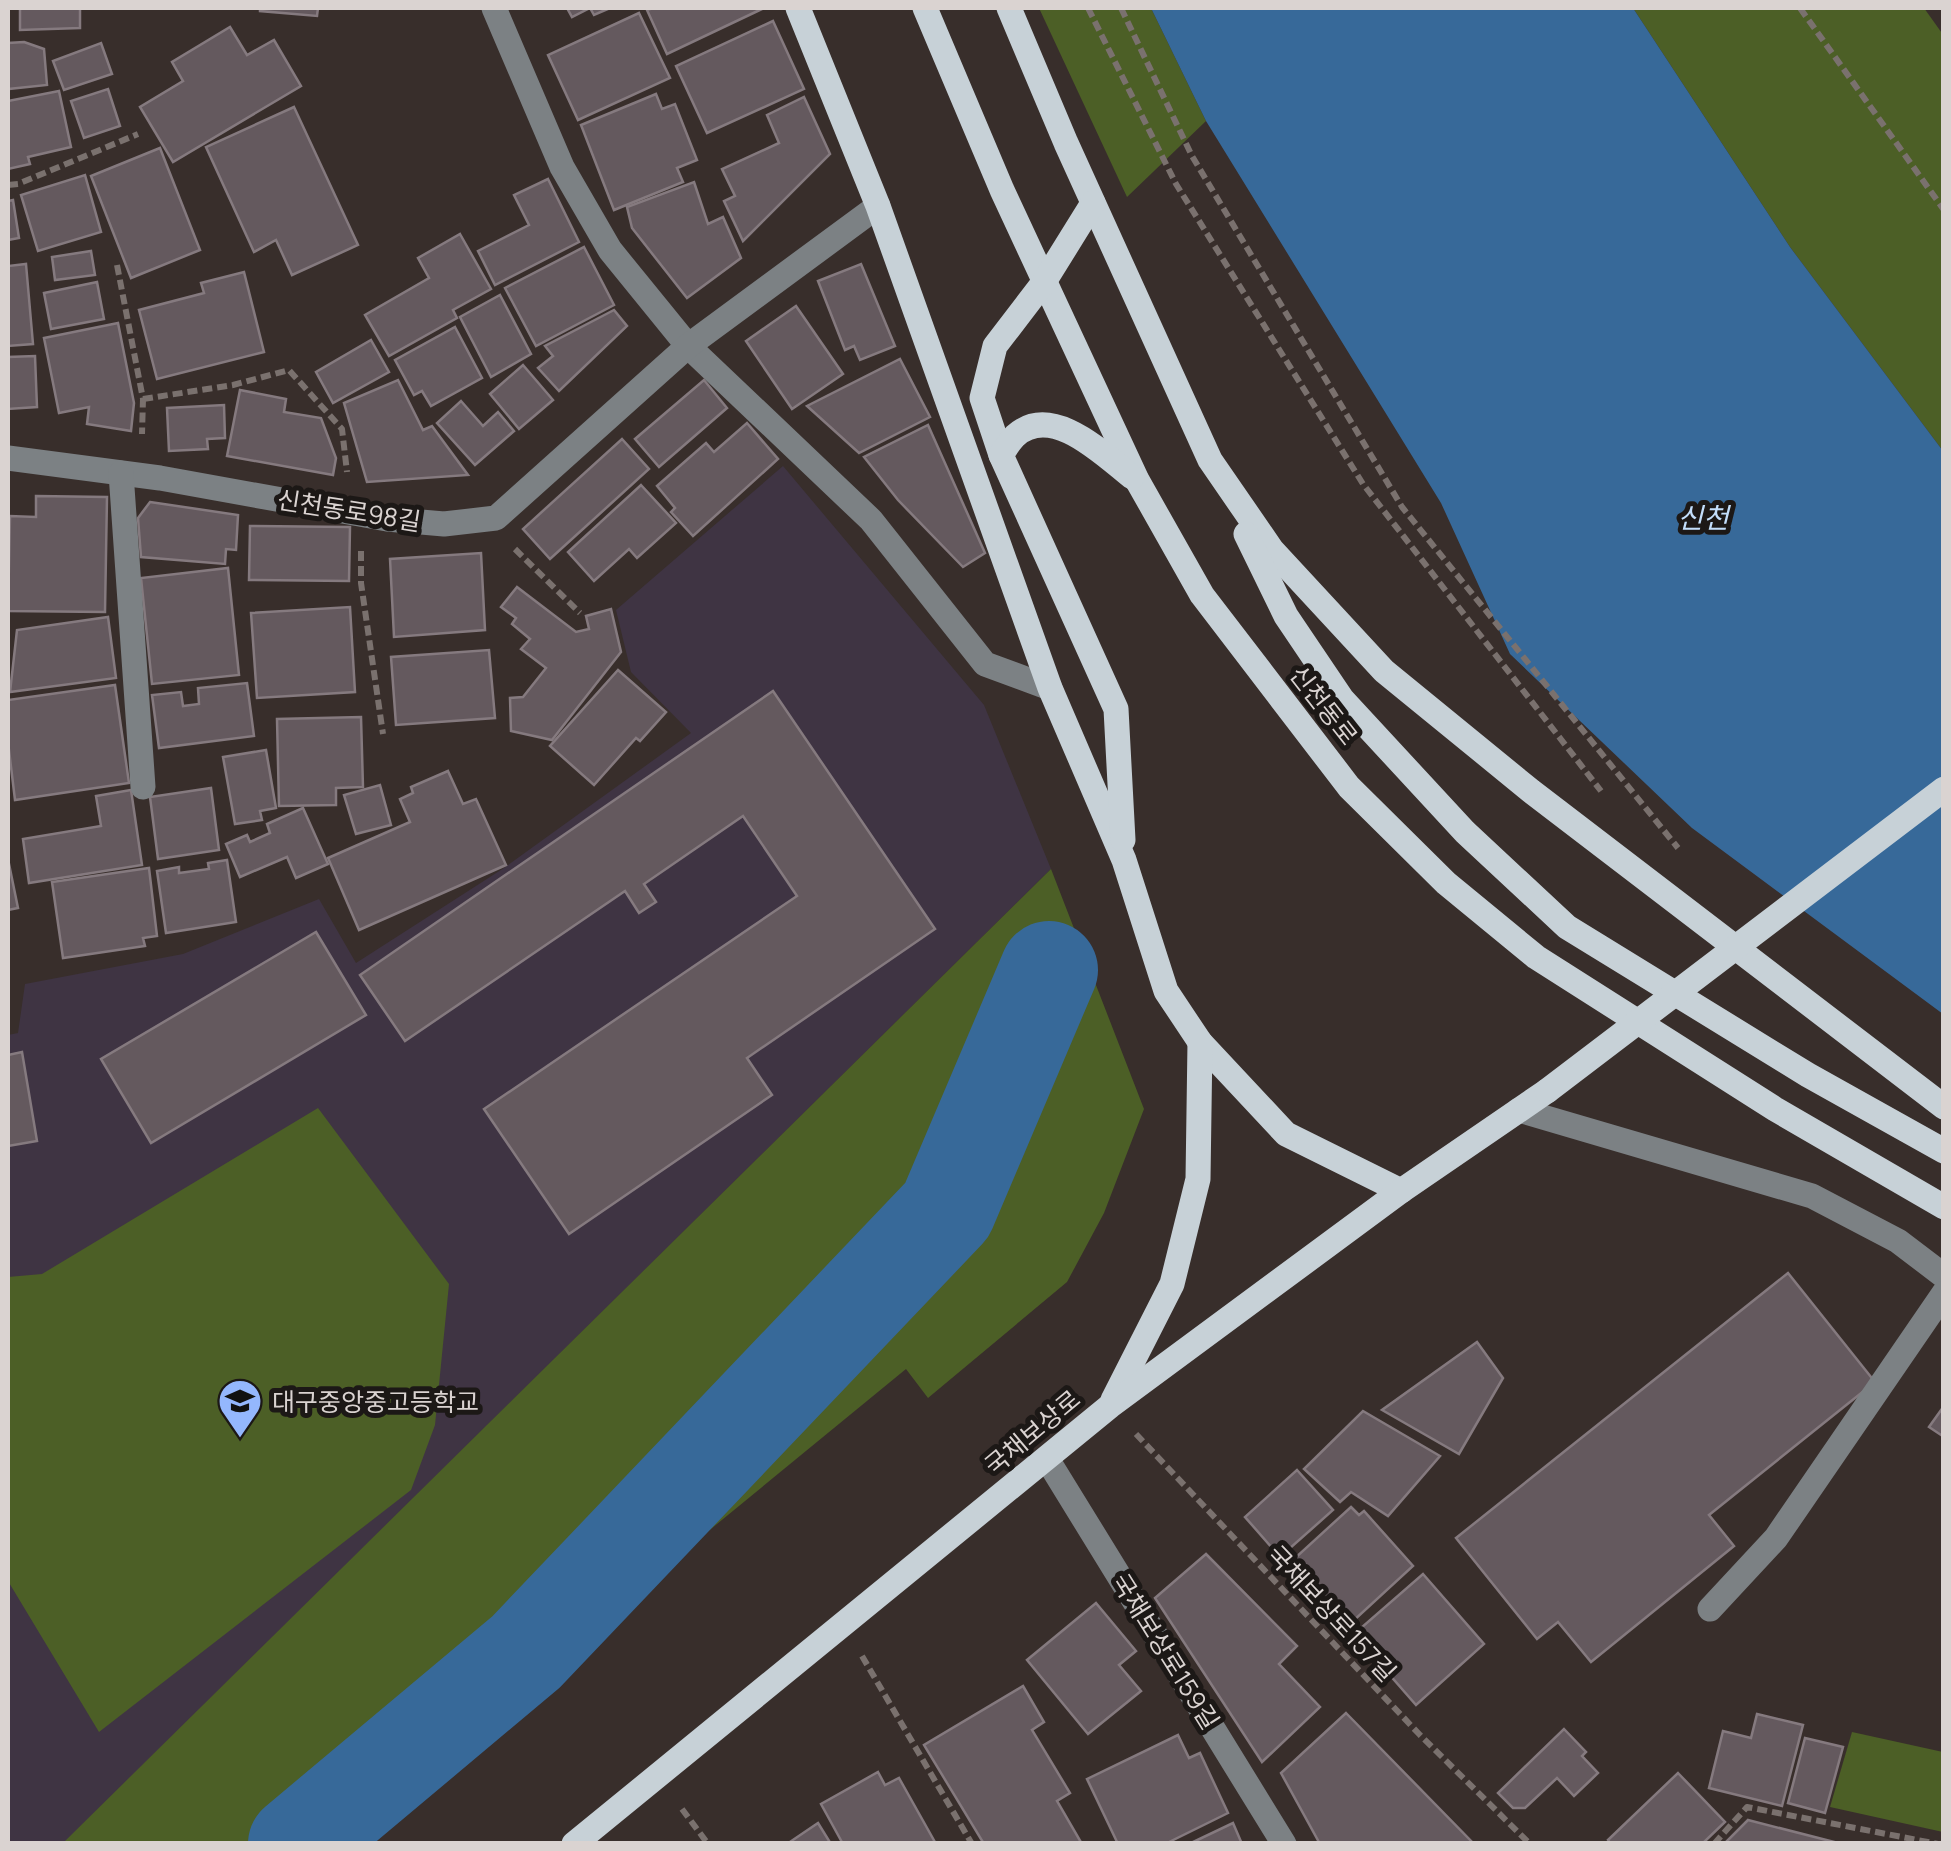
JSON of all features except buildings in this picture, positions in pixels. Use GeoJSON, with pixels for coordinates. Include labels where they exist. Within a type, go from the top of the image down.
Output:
{"type":"FeatureCollection","features":[{"type":"Feature","properties":{"kind":"main road"},"geometry":{"type":"LineString","coordinates":[[798,8],[878,206],[1050,688],[1124,860],[1166,991],[1200,1042],[1286,1134],[1401,1191]]}},
{"type":"Feature","properties":{"kind":"main road","name":"신천동로"},"geometry":{"type":"LineString","coordinates":[[925,8],[1002,190],[1137,480],[1202,595],[1349,787],[1446,883],[1536,957],[1776,1109],[1944,1207]]}},
{"type":"Feature","properties":{"kind":"main road"},"geometry":{"type":"LineString","coordinates":[[1008,8],[1210,460],[1286,616],[1342,700],[1465,832],[1566,927],[1808,1075],[1944,1151]]}},
{"type":"Feature","properties":{"kind":"main road"},"geometry":{"type":"LineString","coordinates":[[1093,203],[1044,282],[994,346],[982,398],[1001,455],[1116,709],[1124,860]]}},
{"type":"Feature","properties":{"kind":"main road"},"geometry":{"type":"LineString","coordinates":[[1001,455],[1018,433],[1048,424],[1080,436],[1137,480]]}},
{"type":"Feature","properties":{"kind":"main road"},"geometry":{"type":"LineString","coordinates":[[1210,460],[1272,550],[1384,671],[1531,791],[1944,1107]]}},
{"type":"Feature","properties":{"kind":"main road","name":"국채보상로"},"geometry":{"type":"LineString","coordinates":[[574,1844],[1110,1406],[1401,1191],[1547,1091],[1944,790]]}},
{"type":"Feature","properties":{"kind":"main road"},"geometry":{"type":"LineString","coordinates":[[1110,1406],[1172,1284],[1198,1178],[1200,1042]]}},
{"type":"Feature","properties":{"kind":"street"},"geometry":{"type":"LineString","coordinates":[[494,8],[562,167],[610,250],[688,346],[871,520],[985,664],[1050,688]]}},
{"type":"Feature","properties":{"kind":"street"},"geometry":{"type":"LineString","coordinates":[[496,518],[688,346],[878,206]]}},
{"type":"Feature","properties":{"kind":"street","name":"신천동로98길"},"geometry":{"type":"LineString","coordinates":[[8,458],[356,514],[444,524],[496,518]]}},
{"type":"Feature","properties":{"kind":"street"},"geometry":{"type":"LineString","coordinates":[[131,475],[143,787]]}},
{"type":"Feature","properties":{"kind":"street"},"geometry":{"type":"LineString","coordinates":[[1519,1110],[1812,1196],[1898,1241],[1944,1276]]}},
{"type":"Feature","properties":{"kind":"street"},"geometry":{"type":"LineString","coordinates":[[1710,1609],[1776,1538],[1944,1293]]}},
{"type":"Feature","properties":{"kind":"street","name":"국채보상로159길"},"geometry":{"type":"LineString","coordinates":[[1047,1460],[1284,1844]]}},
{"type":"Feature","properties":{"kind":"path"},"geometry":{"type":"LineString","coordinates":[[1088,8],[1176,184],[1363,484],[1606,798]]}},
{"type":"Feature","properties":{"kind":"path"},"geometry":{"type":"LineString","coordinates":[[1121,8],[1192,156],[1402,507],[1678,848]]}},
{"type":"Feature","properties":{"kind":"path"},"geometry":{"type":"LineString","coordinates":[[1800,8],[1944,210]]}},
{"type":"Feature","properties":{"kind":"path"},"geometry":{"type":"LineString","coordinates":[[8,185],[138,134]]}},
{"type":"Feature","properties":{"kind":"path"},"geometry":{"type":"LineString","coordinates":[[116,264],[142,399],[131,475]]}},
{"type":"Feature","properties":{"kind":"path"},"geometry":{"type":"LineString","coordinates":[[142,399],[233,385],[289,370],[342,429],[383,734]]}},
{"type":"Feature","properties":{"kind":"path"},"geometry":{"type":"LineString","coordinates":[[496,518],[517,552],[580,612]]}},
{"type":"Feature","properties":{"kind":"path","name":"국채보상로157길"},"geometry":{"type":"LineString","coordinates":[[1110,1406],[1420,1734],[1530,1844]]}},
{"type":"Feature","properties":{"kind":"path"},"geometry":{"type":"LineString","coordinates":[[844,1625],[972,1844]]}},
{"type":"Feature","properties":{"kind":"path"},"geometry":{"type":"LineString","coordinates":[[1714,1844],[1747,1807],[1938,1844]]}},
{"type":"Feature","properties":{"kind":"shaded area","name":"대구중앙중고등학교"},"geometry":{"type":"Polygon","coordinates":[[[783,466],[984,705],[1051,869],[64,1843],[8,1844],[8,1035],[18,1033],[25,984],[183,954],[319,899],[356,963],[504,868],[691,733],[631,672],[616,610],[783,466]]]}},
{"type":"Feature","properties":{"kind":"green space"},"geometry":{"type":"Polygon","coordinates":[[[1039,8],[1151,8],[1206,121],[1127,197],[1039,8]]]}},
{"type":"Feature","properties":{"kind":"green space"},"geometry":{"type":"Polygon","coordinates":[[[1633,8],[1924,8],[1944,36],[1943,451],[1790,247],[1633,8]]]}},
{"type":"Feature","properties":{"kind":"green space"},"geometry":{"type":"Polygon","coordinates":[[[1051,869],[1144,1109],[1104,1213],[1067,1282],[928,1398],[906,1369],[328,1843],[63,1843],[1051,869]]]}},
{"type":"Feature","properties":{"kind":"green space"},"geometry":{"type":"Polygon","coordinates":[[[318,1108],[449,1284],[435,1425],[411,1490],[99,1732],[8,1581],[8,1277],[42,1274],[318,1108]]]}},
{"type":"Feature","properties":{"kind":"green space"},"geometry":{"type":"Polygon","coordinates":[[[1852,1732],[1943,1752],[1943,1832],[1830,1807],[1852,1732]]]}},
{"type":"Feature","properties":{"kind":"water","name":"신천"},"geometry":{"type":"Polygon","coordinates":[[[1151,8],[1633,8],[1790,247],[1943,451],[1943,1014],[1692,828],[1510,654],[1441,503],[1206,121],[1151,8]]]}},
{"type":"Feature","properties":{"kind":"waterway"},"geometry":{"type":"LineString","coordinates":[[297,1844],[526,1652],[947,1210],[1049,970]]}},
{"type":"Feature","properties":{"kind":"place","name":"대구중앙중고등학교"},"geometry":{"type":"Point","coordinates":[240,1439]}}]}
